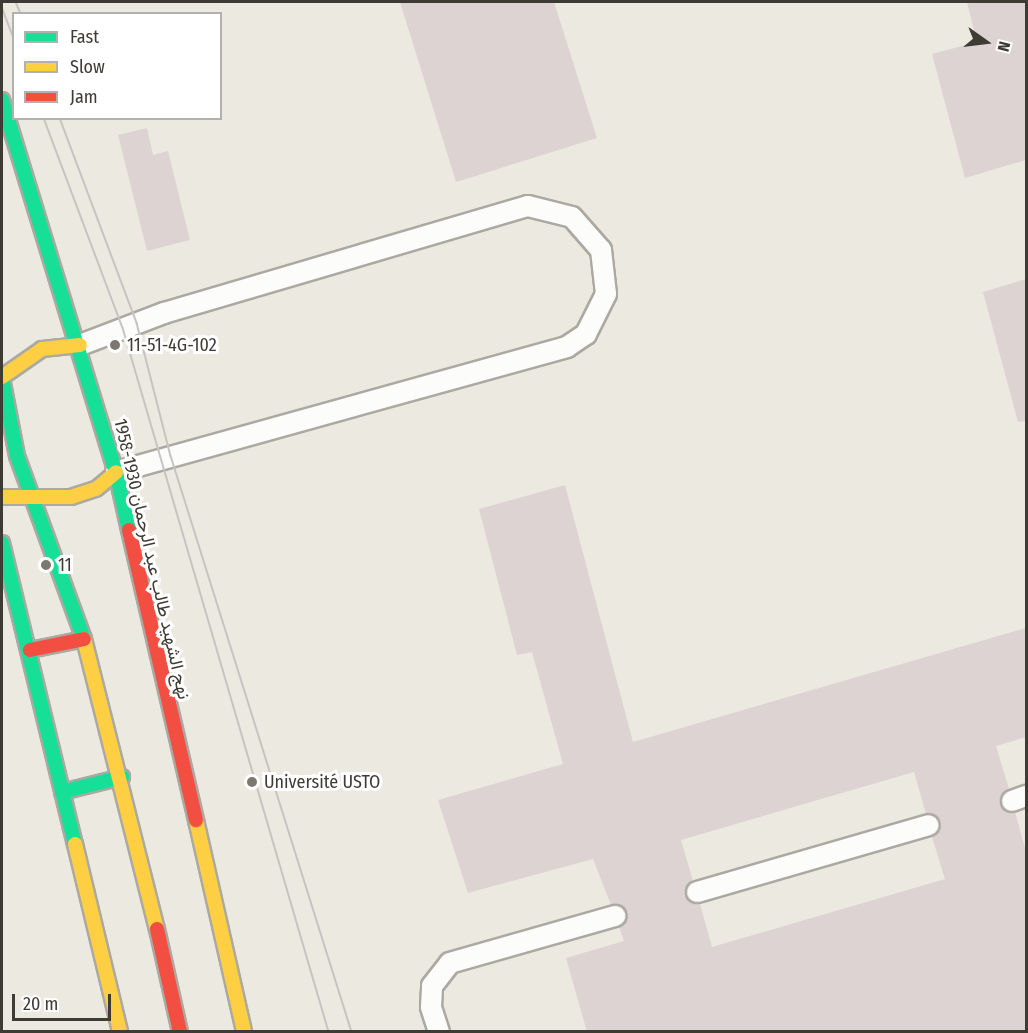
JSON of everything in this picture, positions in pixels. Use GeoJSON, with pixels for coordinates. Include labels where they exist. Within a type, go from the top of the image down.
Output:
{"type":"FeatureCollection","features":[{"type":"Feature","properties":{"kind":"main road","name":"نهج الشهيد طالب عبد الرحمان 1930-1958"},"geometry":{"type":"LineString","coordinates":[[2,100],[80,345],[116,472],[244,1032]]}},
{"type":"Feature","properties":{"kind":"main road"},"geometry":{"type":"LineString","coordinates":[[80,345],[42,349],[2,378],[13,440],[84,639],[122,777],[180,1032]]}},
{"type":"Feature","properties":{"kind":"main road"},"geometry":{"type":"LineString","coordinates":[[2,497],[84,494],[116,472]]}},
{"type":"Feature","properties":{"kind":"main road"},"geometry":{"type":"LineString","coordinates":[[2,543],[30,650],[120,1032]]}},
{"type":"Feature","properties":{"kind":"main road"},"geometry":{"type":"LineString","coordinates":[[30,650],[84,639]]}},
{"type":"Feature","properties":{"kind":"main road"},"geometry":{"type":"LineString","coordinates":[[62,792],[122,777]]}},
{"type":"Feature","properties":{"kind":"lane"},"geometry":{"type":"LineString","coordinates":[[80,345],[164,313],[528,206],[572,217],[601,250],[606,294],[586,334],[567,347],[116,472]]}},
{"type":"Feature","properties":{"kind":"lane"},"geometry":{"type":"LineString","coordinates":[[697,892],[929,825]]}},
{"type":"Feature","properties":{"kind":"lane"},"geometry":{"type":"LineString","coordinates":[[439,1032],[431,1007],[432,986],[450,963],[615,916]]}},
{"type":"Feature","properties":{"kind":"building"},"geometry":{"type":"Polygon","coordinates":[[[400,2],[554,2],[597,138],[456,182],[400,2]]]}},
{"type":"Feature","properties":{"kind":"building"},"geometry":{"type":"Polygon","coordinates":[[[967,2],[1026,2],[1026,160],[965,178],[932,54],[977,42],[967,2]]]}},
{"type":"Feature","properties":{"kind":"building"},"geometry":{"type":"Polygon","coordinates":[[[147,128],[153,155],[168,151],[190,240],[147,251],[118,135],[147,128]]]}},
{"type":"Feature","properties":{"kind":"building"},"geometry":{"type":"Polygon","coordinates":[[[1026,279],[1026,421],[1018,422],[983,292],[1026,279]]]}},
{"type":"Feature","properties":{"kind":"building"},"geometry":{"type":"Polygon","coordinates":[[[565,485],[633,742],[1026,628],[1026,737],[996,746],[1009,789],[1001,804],[1015,812],[1026,852],[1026,1032],[587,1032],[566,958],[624,941],[619,927],[627,918],[623,907],[611,905],[593,859],[468,893],[438,800],[563,764],[532,652],[517,655],[479,509],[565,485]],[[914,772],[681,840],[693,881],[685,895],[700,904],[712,947],[945,879],[932,837],[941,822],[926,814],[914,772]]]}},
{"type":"Feature","properties":{"kind":"tram line"},"geometry":{"type":"LineString","coordinates":[[16,2],[20,12]]}},
{"type":"Feature","properties":{"kind":"tram line"},"geometry":{"type":"LineString","coordinates":[[2,7],[12,34]]}},
{"type":"Feature","properties":{"kind":"tram line"},"geometry":{"type":"LineString","coordinates":[[45,120],[123,328],[329,1032]]}},
{"type":"Feature","properties":{"kind":"tram line"},"geometry":{"type":"LineString","coordinates":[[61,120],[137,323],[171,456],[352,1032]]}},
{"type":"Feature","properties":{"kind":"traffic: fast"},"geometry":{"type":"LineString","coordinates":[[2,100],[116,472],[129,530]]}},
{"type":"Feature","properties":{"kind":"traffic: fast"},"geometry":{"type":"LineString","coordinates":[[2,378],[17,456],[84,639]]}},
{"type":"Feature","properties":{"kind":"traffic: fast"},"geometry":{"type":"LineString","coordinates":[[2,543],[75,844]]}},
{"type":"Feature","properties":{"kind":"traffic: fast"},"geometry":{"type":"LineString","coordinates":[[62,792],[122,777]]}},
{"type":"Feature","properties":{"kind":"traffic: slow"},"geometry":{"type":"LineString","coordinates":[[2,377],[42,349],[80,345]]}},
{"type":"Feature","properties":{"kind":"traffic: slow"},"geometry":{"type":"LineString","coordinates":[[2,497],[71,497],[96,489],[116,472]]}},
{"type":"Feature","properties":{"kind":"traffic: slow"},"geometry":{"type":"LineString","coordinates":[[84,639],[157,929]]}},
{"type":"Feature","properties":{"kind":"traffic: slow"},"geometry":{"type":"LineString","coordinates":[[196,820],[244,1032]]}},
{"type":"Feature","properties":{"kind":"traffic: slow"},"geometry":{"type":"LineString","coordinates":[[75,844],[120,1032]]}},
{"type":"Feature","properties":{"kind":"traffic: jam"},"geometry":{"type":"LineString","coordinates":[[129,530],[196,820]]}},
{"type":"Feature","properties":{"kind":"traffic: jam"},"geometry":{"type":"LineString","coordinates":[[30,650],[84,639]]}},
{"type":"Feature","properties":{"kind":"traffic: jam"},"geometry":{"type":"LineString","coordinates":[[157,929],[180,1032]]}},
{"type":"Feature","properties":{"kind":"place","name":"11-51-4G-102"},"geometry":{"type":"Point","coordinates":[115,345]}},
{"type":"Feature","properties":{"kind":"place","name":"11"},"geometry":{"type":"Point","coordinates":[46,565]}},
{"type":"Feature","properties":{"kind":"place","name":"Université USTO"},"geometry":{"type":"Point","coordinates":[252,782]}}]}
